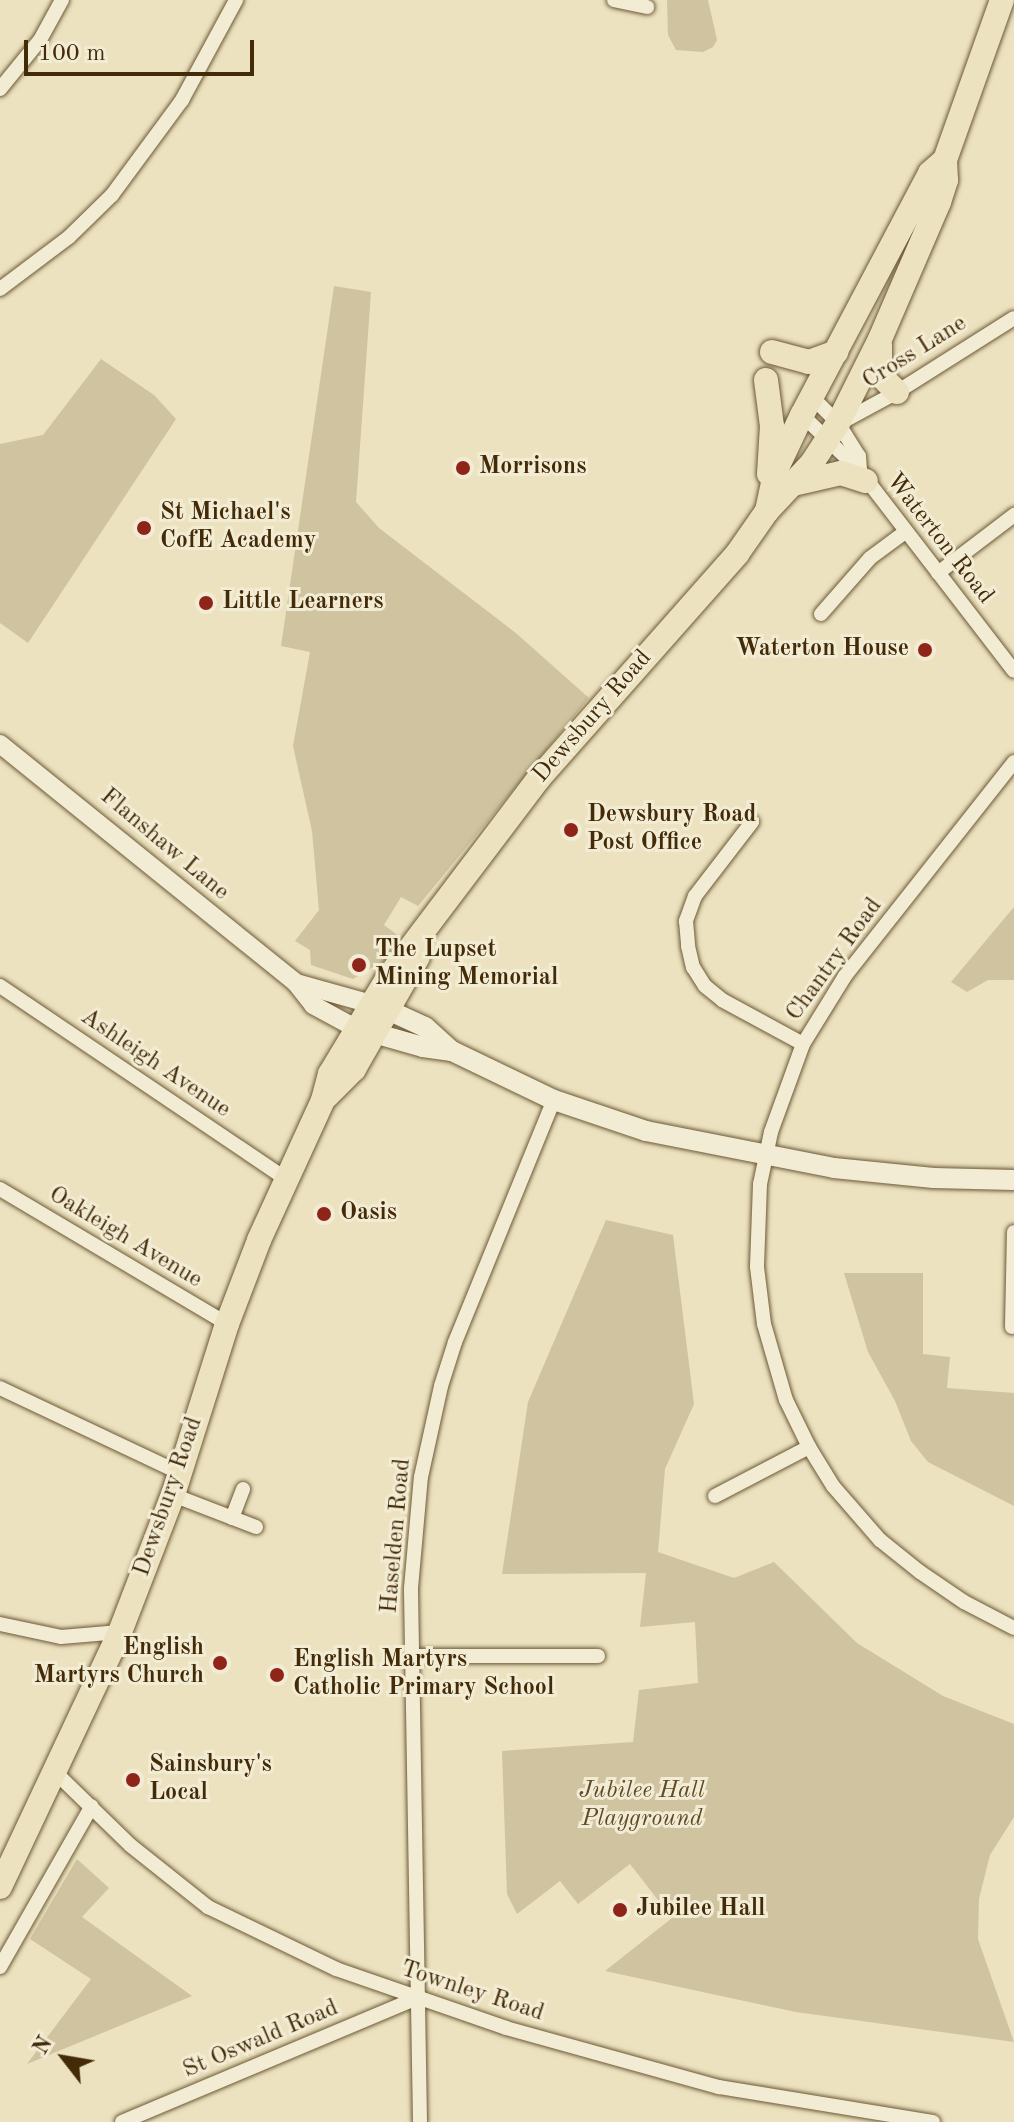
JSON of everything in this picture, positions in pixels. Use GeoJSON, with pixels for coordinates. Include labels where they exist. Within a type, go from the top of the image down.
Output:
{"type":"FeatureCollection","features":[{"type":"Feature","properties":{"kind":"highway","name":"Dewsbury Road"},"geometry":{"type":"LineString","coordinates":[[880,339],[939,202],[946,180],[945,160],[1002,0]]}},
{"type":"Feature","properties":{"kind":"highway","name":"Dewsbury Road"},"geometry":{"type":"LineString","coordinates":[[0,1887],[120,1632],[177,1484],[227,1324],[285,1178],[323,1100],[330,1074],[366,1030],[380,1006],[415,966],[427,931],[539,778],[726,567],[776,494],[820,419],[836,352],[930,173],[945,160]]}},
{"type":"Feature","properties":{"kind":"highway"},"geometry":{"type":"LineString","coordinates":[[880,339],[880,375],[897,392]]}},
{"type":"Feature","properties":{"kind":"highway"},"geometry":{"type":"LineString","coordinates":[[820,419],[849,367],[880,339]]}},
{"type":"Feature","properties":{"kind":"highway"},"geometry":{"type":"LineString","coordinates":[[772,352],[809,362],[836,352]]}},
{"type":"Feature","properties":{"kind":"highway"},"geometry":{"type":"LineString","coordinates":[[766,380],[776,494],[841,473],[863,476]]}},
{"type":"Feature","properties":{"kind":"highway","name":"Dewsbury Road"},"geometry":{"type":"LineString","coordinates":[[776,494],[820,419]]}},
{"type":"Feature","properties":{"kind":"main road"},"geometry":{"type":"LineString","coordinates":[[380,1006],[425,1027],[452,1051],[554,1100],[646,1131],[766,1158],[888,1174],[1014,1180]]}},
{"type":"Feature","properties":{"kind":"main road"},"geometry":{"type":"LineString","coordinates":[[366,1030],[423,1047],[452,1051]]}},
{"type":"Feature","properties":{"kind":"street"},"geometry":{"type":"LineString","coordinates":[[0,89],[40,40],[62,0]]}},
{"type":"Feature","properties":{"kind":"street"},"geometry":{"type":"LineString","coordinates":[[0,289],[69,237],[112,195],[182,100],[236,0]]}},
{"type":"Feature","properties":{"kind":"street"},"geometry":{"type":"LineString","coordinates":[[614,0],[647,7]]}},
{"type":"Feature","properties":{"kind":"street","name":"Cross Lane"},"geometry":{"type":"LineString","coordinates":[[820,419],[897,392],[1014,318]]}},
{"type":"Feature","properties":{"kind":"street","name":"Waterton Road"},"geometry":{"type":"LineString","coordinates":[[820,419],[859,456],[863,476],[1014,671]]}},
{"type":"Feature","properties":{"kind":"street"},"geometry":{"type":"LineString","coordinates":[[938,573],[1014,515]]}},
{"type":"Feature","properties":{"kind":"street"},"geometry":{"type":"LineString","coordinates":[[821,614],[870,558],[905,532]]}},
{"type":"Feature","properties":{"kind":"street","name":"Flanshaw Lane"},"geometry":{"type":"LineString","coordinates":[[0,744],[296,983],[313,1005],[366,1030]]}},
{"type":"Feature","properties":{"kind":"street","name":"Chantry Road"},"geometry":{"type":"LineString","coordinates":[[1014,762],[845,976],[803,1044],[771,1132],[760,1184],[757,1267],[764,1324],[786,1400],[833,1486],[880,1540],[941,1588],[1014,1628]]}},
{"type":"Feature","properties":{"kind":"street"},"geometry":{"type":"LineString","coordinates":[[752,822],[695,896],[686,921],[688,946],[693,967],[705,986],[722,1000],[803,1044]]}},
{"type":"Feature","properties":{"kind":"street","name":"Flanshaw Lane"},"geometry":{"type":"LineString","coordinates":[[296,983],[380,1006]]}},
{"type":"Feature","properties":{"kind":"street","name":"Ashleigh Avenue"},"geometry":{"type":"LineString","coordinates":[[0,986],[285,1178]]}},
{"type":"Feature","properties":{"kind":"street","name":"Haselden Road"},"geometry":{"type":"LineString","coordinates":[[420,2122],[411,1588],[421,1477],[441,1386],[472,1297],[554,1100]]}},
{"type":"Feature","properties":{"kind":"street","name":"Oakleigh Avenue"},"geometry":{"type":"LineString","coordinates":[[0,1189],[227,1324]]}},
{"type":"Feature","properties":{"kind":"street"},"geometry":{"type":"LineString","coordinates":[[1012,1327],[1014,1232]]}},
{"type":"Feature","properties":{"kind":"street"},"geometry":{"type":"LineString","coordinates":[[0,1388],[177,1484],[232,1518],[256,1527]]}},
{"type":"Feature","properties":{"kind":"street"},"geometry":{"type":"LineString","coordinates":[[715,1496],[809,1447]]}},
{"type":"Feature","properties":{"kind":"street"},"geometry":{"type":"LineString","coordinates":[[232,1518],[243,1489]]}},
{"type":"Feature","properties":{"kind":"street"},"geometry":{"type":"LineString","coordinates":[[0,1624],[61,1637],[120,1632]]}},
{"type":"Feature","properties":{"kind":"street"},"geometry":{"type":"LineString","coordinates":[[411,1656],[598,1656]]}},
{"type":"Feature","properties":{"kind":"street","name":"Townley Road"},"geometry":{"type":"LineString","coordinates":[[56,1773],[147,1860],[208,1907],[336,1969],[506,2028],[719,2087],[933,2122]]}},
{"type":"Feature","properties":{"kind":"street"},"geometry":{"type":"LineString","coordinates":[[0,1967],[92,1806]]}},
{"type":"Feature","properties":{"kind":"street","name":"St Oswald Road"},"geometry":{"type":"LineString","coordinates":[[122,2122],[417,1998]]}},
{"type":"Feature","properties":{"kind":"green space"},"geometry":{"type":"Polygon","coordinates":[[[667,0],[708,0],[717,40],[713,47],[703,52],[676,50],[668,35],[667,0]]]}},
{"type":"Feature","properties":{"kind":"green space"},"geometry":{"type":"Polygon","coordinates":[[[334,286],[371,292],[356,502],[379,528],[517,634],[589,698],[418,906],[401,897],[384,925],[400,937],[385,960],[353,979],[311,965],[310,950],[295,941],[319,910],[312,831],[293,746],[310,652],[281,646],[334,286]]]}},
{"type":"Feature","properties":{"kind":"green space"},"geometry":{"type":"Polygon","coordinates":[[[101,359],[154,395],[176,419],[28,643],[0,623],[0,444],[43,435],[101,359]]]}},
{"type":"Feature","properties":{"kind":"green space"},"geometry":{"type":"Polygon","coordinates":[[[1014,907],[1014,980],[988,980],[967,992],[951,982],[1014,907]]]}},
{"type":"Feature","properties":{"kind":"green space","name":"Jubilee Hall Playground"},"geometry":{"type":"Polygon","coordinates":[[[606,1220],[673,1235],[694,1404],[665,1469],[658,1552],[734,1578],[774,1562],[857,1643],[943,1696],[1014,1724],[1014,1817],[990,1855],[979,1899],[978,1939],[1014,2042],[796,2012],[605,1971],[672,1918],[630,1864],[578,1904],[560,1881],[517,1914],[507,1894],[502,1751],[633,1742],[639,1690],[698,1683],[695,1622],[640,1627],[646,1573],[502,1574],[528,1402],[606,1220]]]}},
{"type":"Feature","properties":{"kind":"green space"},"geometry":{"type":"Polygon","coordinates":[[[844,1273],[923,1273],[923,1354],[950,1357],[947,1388],[1014,1393],[1014,1506],[928,1462],[911,1441],[895,1401],[868,1352],[844,1273]]]}},
{"type":"Feature","properties":{"kind":"green space"},"geometry":{"type":"Polygon","coordinates":[[[77,1859],[109,1888],[82,1917],[192,1996],[27,2064],[91,1979],[30,1939],[77,1859]]]}},
{"type":"Feature","properties":{"kind":"place","name":"Morrisons"},"geometry":{"type":"Point","coordinates":[463,468]}},
{"type":"Feature","properties":{"kind":"place","name":"St Michael's CofE Academy"},"geometry":{"type":"Point","coordinates":[144,528]}},
{"type":"Feature","properties":{"kind":"place","name":"Little Learners"},"geometry":{"type":"Point","coordinates":[206,603]}},
{"type":"Feature","properties":{"kind":"place","name":"Waterton House"},"geometry":{"type":"Point","coordinates":[925,650]}},
{"type":"Feature","properties":{"kind":"place","name":"Dewsbury Road Post Office"},"geometry":{"type":"Point","coordinates":[571,830]}},
{"type":"Feature","properties":{"kind":"place","name":"The Lupset Mining Memorial"},"geometry":{"type":"Point","coordinates":[359,965]}},
{"type":"Feature","properties":{"kind":"place","name":"Oasis"},"geometry":{"type":"Point","coordinates":[324,1214]}},
{"type":"Feature","properties":{"kind":"place","name":"English Martyrs Church"},"geometry":{"type":"Point","coordinates":[220,1663]}},
{"type":"Feature","properties":{"kind":"place","name":"English Martyrs Catholic Primary School"},"geometry":{"type":"Point","coordinates":[277,1675]}},
{"type":"Feature","properties":{"kind":"place","name":"Sainsbury's Local"},"geometry":{"type":"Point","coordinates":[133,1780]}},
{"type":"Feature","properties":{"kind":"place","name":"Jubilee Hall"},"geometry":{"type":"Point","coordinates":[620,1910]}}]}
